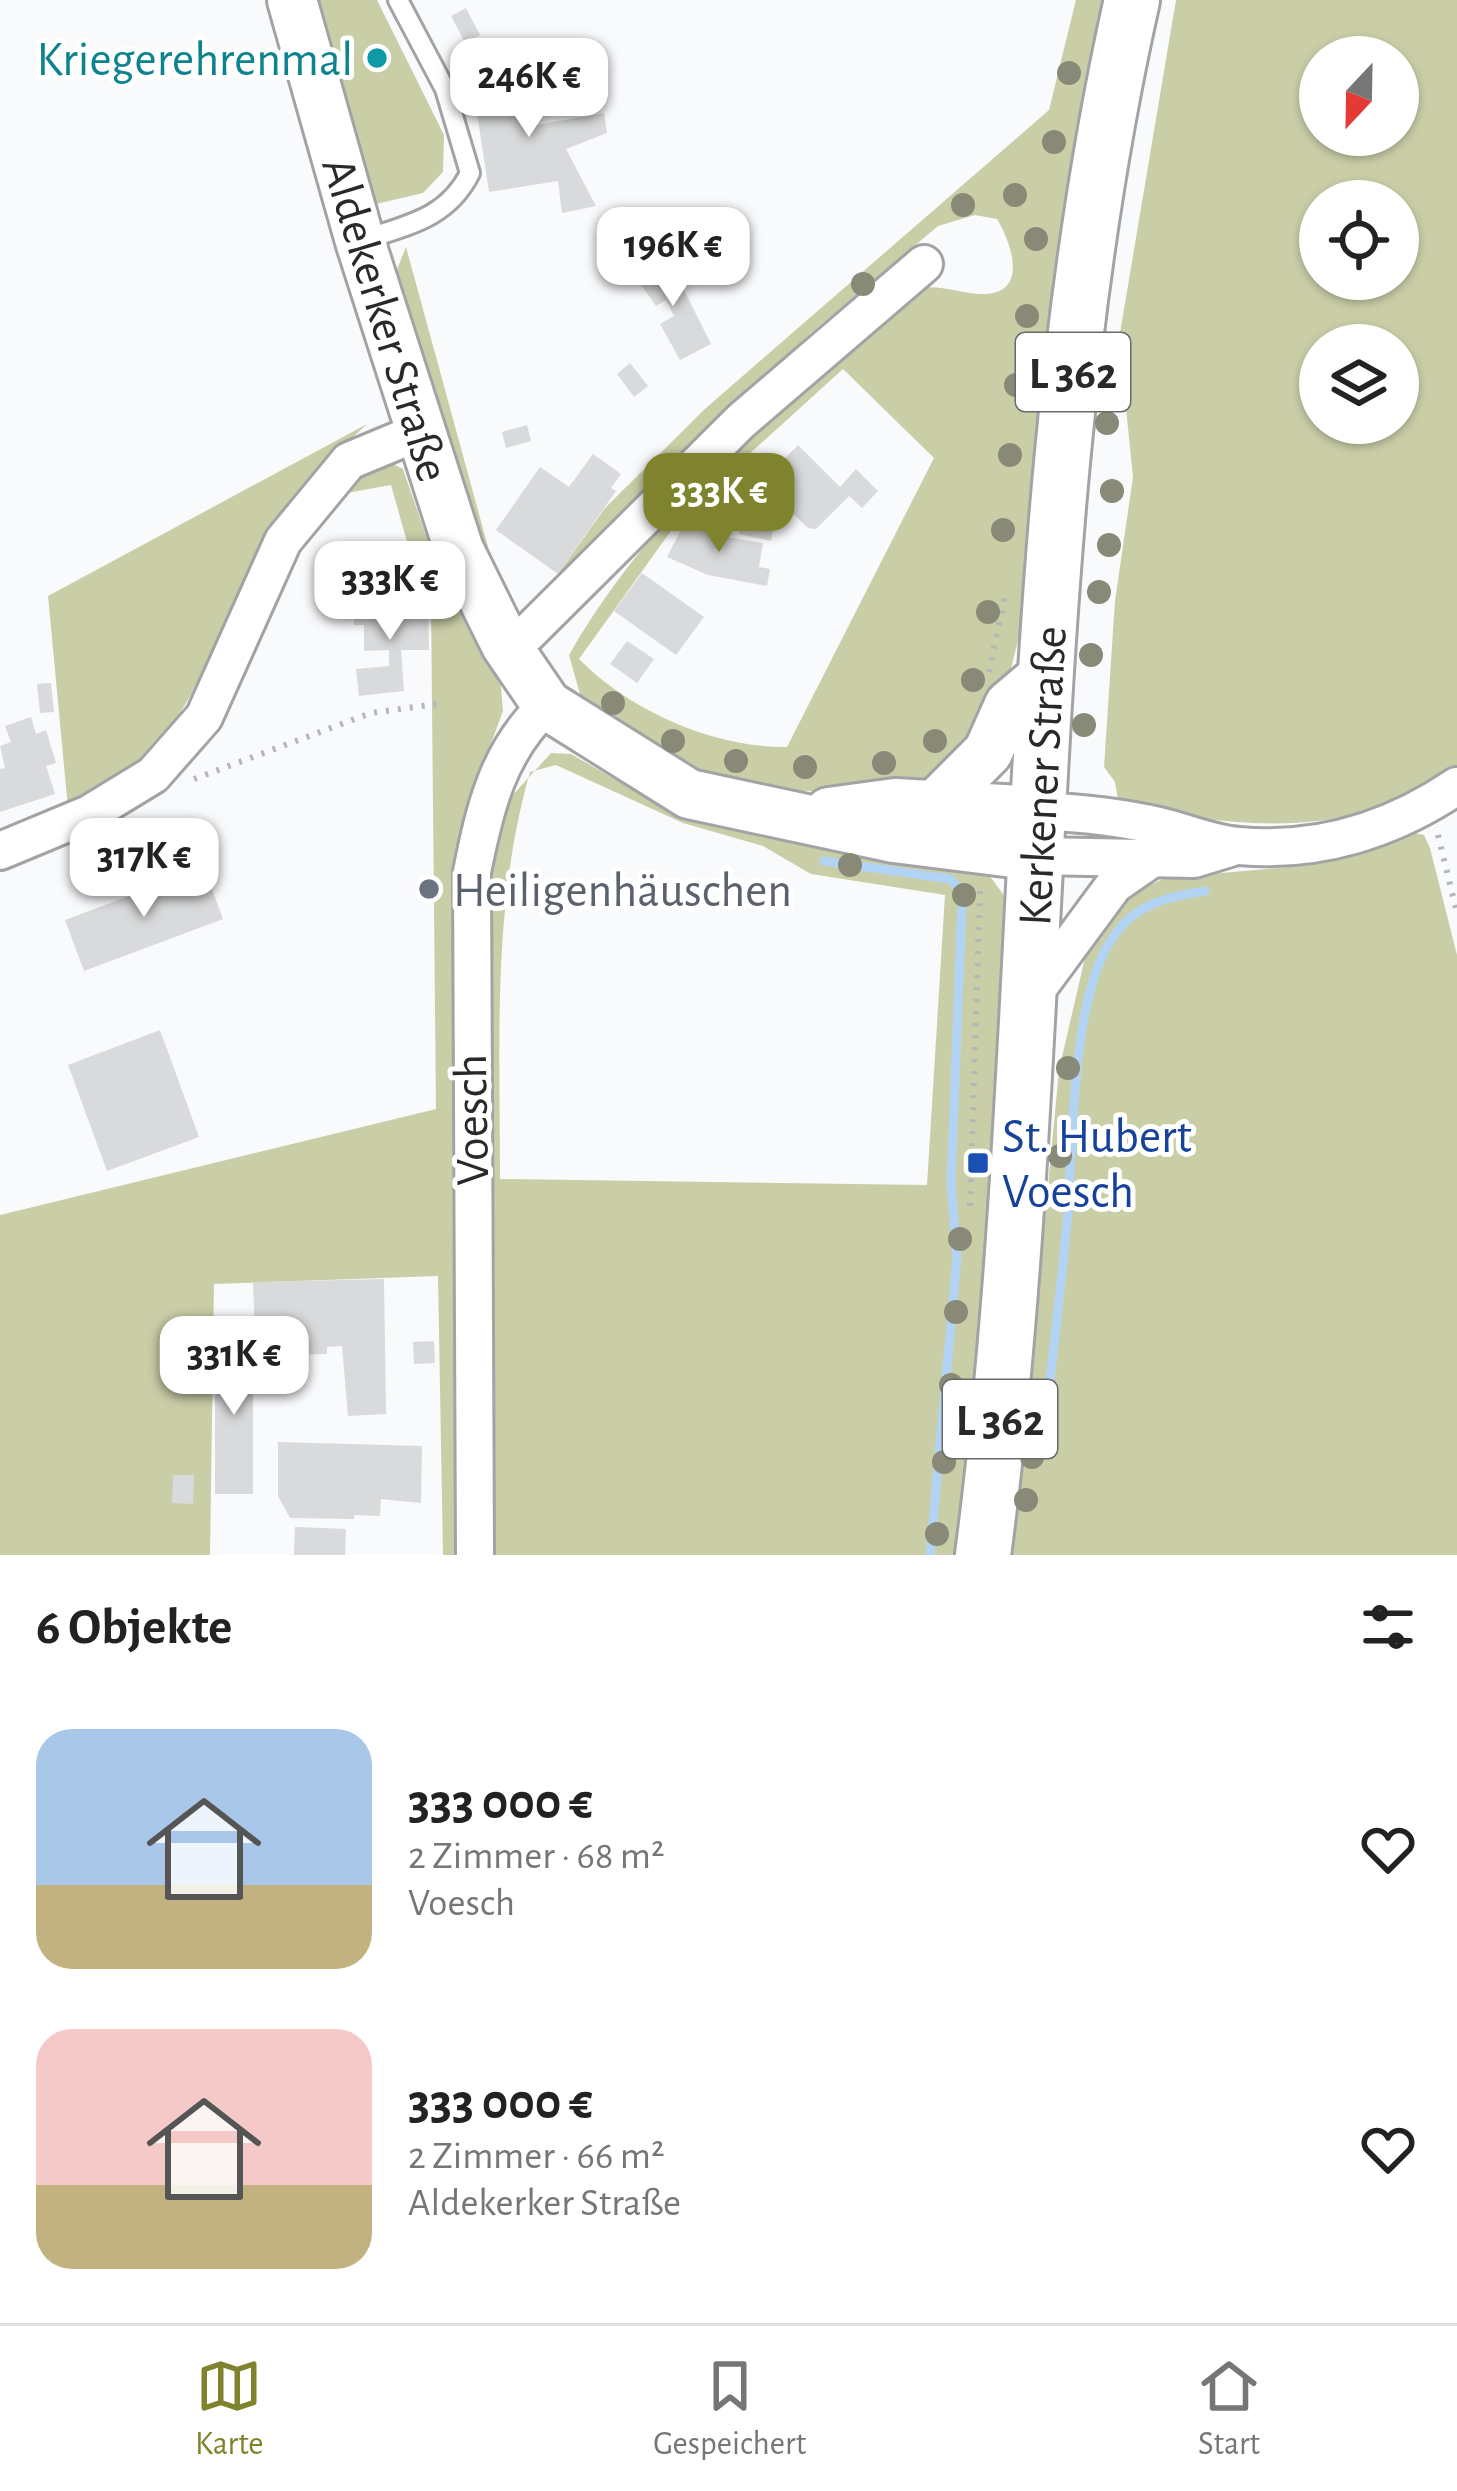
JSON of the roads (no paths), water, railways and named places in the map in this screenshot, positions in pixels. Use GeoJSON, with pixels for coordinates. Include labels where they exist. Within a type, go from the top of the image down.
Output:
{"type":"FeatureCollection","features":[{"type":"Feature","properties":{"kind":"main road","name":"Kerkener Straße"},"geometry":{"type":"LineString","coordinates":[[983,1555],[1013,1282],[1060,470],[1106,127],[1132,0]]}},
{"type":"Feature","properties":{"kind":"street","name":"Aldekerker Straße"},"geometry":{"type":"LineString","coordinates":[[292,0],[360,241],[459,550],[506,645],[547,705],[688,794],[976,851],[1038,833]]}},
{"type":"Feature","properties":{"kind":"street"},"geometry":{"type":"LineString","coordinates":[[506,645],[528,633],[741,421],[924,265]]}},
{"type":"Feature","properties":{"kind":"street"},"geometry":{"type":"LineString","coordinates":[[0,851],[88,814],[153,775],[204,717],[283,541],[349,461],[421,431]]}},
{"type":"Feature","properties":{"kind":"street"},"geometry":{"type":"LineString","coordinates":[[936,804],[988,752],[1009,705],[1047,673]]}},
{"type":"Feature","properties":{"kind":"street","name":"Voesch"},"geometry":{"type":"LineString","coordinates":[[476,1555],[472,872],[490,790],[518,733],[547,705]]}},
{"type":"Feature","properties":{"kind":"street"},"geometry":{"type":"LineString","coordinates":[[792,817],[895,803],[936,804],[1038,833],[1154,858],[1194,859],[1235,846],[1331,842],[1387,825],[1444,795]]}},
{"type":"Feature","properties":{"kind":"street"},"geometry":{"type":"LineString","coordinates":[[1038,833],[1097,814],[1235,846]]}},
{"type":"Feature","properties":{"kind":"street"},"geometry":{"type":"LineString","coordinates":[[1032,997],[1114,885],[1154,858]]}},
{"type":"Feature","properties":{"kind":"lane"},"geometry":{"type":"LineString","coordinates":[[360,241],[441,211],[457,199],[470,173],[446,89],[398,0]]}},
{"type":"Feature","properties":{"kind":"waterway"},"geometry":{"type":"LineString","coordinates":[[824,861],[950,879],[959,888],[962,904],[951,1183],[957,1258],[930,1555]]}},
{"type":"Feature","properties":{"kind":"waterway"},"geometry":{"type":"LineString","coordinates":[[1046,1413],[1067,1221],[1076,1075],[1088,999],[1111,940],[1129,918],[1163,900],[1205,891]]}},
{"type":"Feature","properties":{"kind":"place","name":"Kriegerehrenmal"},"geometry":{"type":"Point","coordinates":[377,58]}},
{"type":"Feature","properties":{"kind":"place","name":"Heiligenhäuschen"},"geometry":{"type":"Point","coordinates":[429,889]}},
{"type":"Feature","properties":{"kind":"place","name":"St. Hubert Voesch"},"geometry":{"type":"Point","coordinates":[978,1163]}}]}
